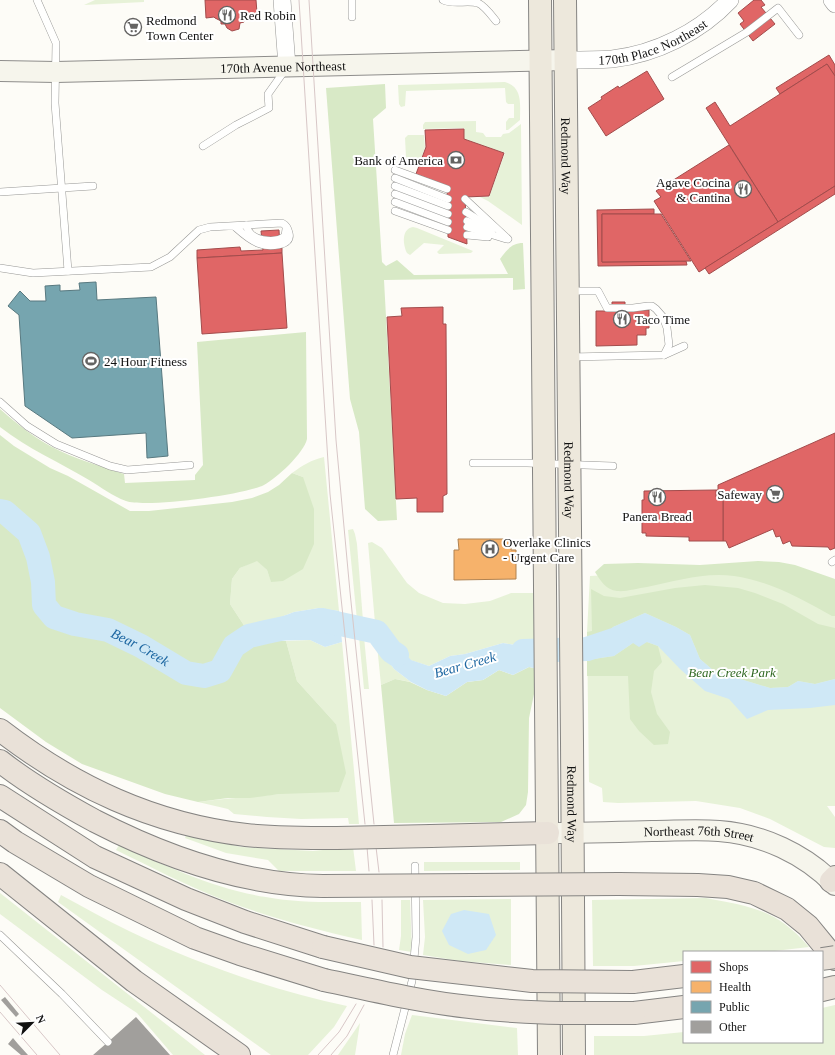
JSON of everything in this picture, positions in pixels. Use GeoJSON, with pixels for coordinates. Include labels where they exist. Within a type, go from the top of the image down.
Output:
{"type":"FeatureCollection","features":[{"type":"Feature","properties":{"kind":"highway"},"geometry":{"type":"LineString","coordinates":[[0,730],[59,771],[120,802],[145,812],[183,822],[245,834],[282,838],[337,838],[548,833]]}},
{"type":"Feature","properties":{"kind":"highway"},"geometry":{"type":"LineString","coordinates":[[0,761],[65,805],[125,836],[189,862],[264,881],[323,886],[619,884],[728,887],[754,893],[787,909],[808,926],[835,958]]}},
{"type":"Feature","properties":{"kind":"highway"},"geometry":{"type":"LineString","coordinates":[[0,796],[95,857],[201,905],[245,922],[323,947],[410,967],[532,981],[633,982],[683,976]]}},
{"type":"Feature","properties":{"kind":"highway"},"geometry":{"type":"LineString","coordinates":[[0,831],[15,842],[89,886],[195,938],[240,954],[324,980],[404,997],[470,1008],[529,1013],[634,1013],[683,1007]]}},
{"type":"Feature","properties":{"kind":"highway"},"geometry":{"type":"LineString","coordinates":[[0,874],[134,981],[239,1055]]}},
{"type":"Feature","properties":{"kind":"highway"},"geometry":{"type":"LineString","coordinates":[[823,959],[835,958]]}},
{"type":"Feature","properties":{"kind":"highway"},"geometry":{"type":"LineString","coordinates":[[823,990],[835,987]]}},
{"type":"Feature","properties":{"kind":"main road","name":"Redmond Way"},"geometry":{"type":"LineString","coordinates":[[540,0],[549,1055]]}},
{"type":"Feature","properties":{"kind":"main road","name":"Redmond Way"},"geometry":{"type":"LineString","coordinates":[[565,0],[572,675],[574,1055]]}},
{"type":"Feature","properties":{"kind":"main road","name":"170th Avenue Northeast"},"geometry":{"type":"LineString","coordinates":[[0,70],[56,72],[566,60]]}},
{"type":"Feature","properties":{"kind":"main road","name":"Northeast 76th Street"},"geometry":{"type":"LineString","coordinates":[[548,833],[709,830],[742,834],[766,841],[792,852],[834,881]]}},
{"type":"Feature","properties":{"kind":"street"},"geometry":{"type":"LineString","coordinates":[[282,0],[287,66]]}},
{"type":"Feature","properties":{"kind":"street","name":"170th Place Northeast"},"geometry":{"type":"LineString","coordinates":[[566,60],[612,59],[653,49],[699,27],[730,0]]}},
{"type":"Feature","properties":{"kind":"street"},"geometry":{"type":"LineString","coordinates":[[832,0],[835,4]]}},
{"type":"Feature","properties":{"kind":"lane"},"geometry":{"type":"LineString","coordinates":[[37,0],[56,43],[55,103],[68,271]]}},
{"type":"Feature","properties":{"kind":"lane"},"geometry":{"type":"LineString","coordinates":[[352,0],[352,17]]}},
{"type":"Feature","properties":{"kind":"lane"},"geometry":{"type":"LineString","coordinates":[[442,0],[449,2],[479,3],[496,21]]}},
{"type":"Feature","properties":{"kind":"lane"},"geometry":{"type":"LineString","coordinates":[[672,77],[747,32],[778,8],[799,35]]}},
{"type":"Feature","properties":{"kind":"lane"},"geometry":{"type":"LineString","coordinates":[[203,146],[236,125],[269,108],[268,94],[287,66]]}},
{"type":"Feature","properties":{"kind":"lane"},"geometry":{"type":"LineString","coordinates":[[395,170],[447,189]]}},
{"type":"Feature","properties":{"kind":"lane"},"geometry":{"type":"LineString","coordinates":[[395,182],[448,202]]}},
{"type":"Feature","properties":{"kind":"lane"},"geometry":{"type":"LineString","coordinates":[[0,192],[93,186]]}},
{"type":"Feature","properties":{"kind":"lane"},"geometry":{"type":"LineString","coordinates":[[395,198],[448,222],[395,211]]}},
{"type":"Feature","properties":{"kind":"lane"},"geometry":{"type":"LineString","coordinates":[[508,239],[466,205],[508,239]]}},
{"type":"Feature","properties":{"kind":"lane"},"geometry":{"type":"LineString","coordinates":[[234,226],[252,240],[261,244],[270,245],[282,244],[288,241],[290,236],[284,224]]}},
{"type":"Feature","properties":{"kind":"lane"},"geometry":{"type":"LineString","coordinates":[[0,268],[33,273],[151,267],[170,256],[199,230],[210,227],[284,224]]}},
{"type":"Feature","properties":{"kind":"lane"},"geometry":{"type":"LineString","coordinates":[[246,225],[250,233],[259,239],[265,240],[282,239],[286,232],[284,224]]}},
{"type":"Feature","properties":{"kind":"lane"},"geometry":{"type":"LineString","coordinates":[[508,239],[467,228],[508,239]]}},
{"type":"Feature","properties":{"kind":"lane"},"geometry":{"type":"LineString","coordinates":[[568,291],[598,290],[607,308],[652,306],[656,308],[663,317],[667,328],[669,345],[664,355]]}},
{"type":"Feature","properties":{"kind":"lane"},"geometry":{"type":"LineString","coordinates":[[568,357],[664,355],[684,346]]}},
{"type":"Feature","properties":{"kind":"lane"},"geometry":{"type":"LineString","coordinates":[[0,402],[27,426],[56,444],[110,466],[127,470],[190,465]]}},
{"type":"Feature","properties":{"kind":"lane"},"geometry":{"type":"LineString","coordinates":[[473,463],[613,466]]}},
{"type":"Feature","properties":{"kind":"lane"},"geometry":{"type":"LineString","coordinates":[[393,1055],[412,981],[416,937],[415,866]]}},
{"type":"Feature","properties":{"kind":"lane"},"geometry":{"type":"LineString","coordinates":[[0,935],[62,994],[108,1042]]}},
{"type":"Feature","properties":{"kind":"green space"},"geometry":{"type":"Polygon","coordinates":[[[95,0],[144,0],[144,2],[84,5],[95,0]]]}},
{"type":"Feature","properties":{"kind":"green space"},"geometry":{"type":"Polygon","coordinates":[[[505,82],[511,84],[518,92],[520,103],[520,120],[508,130],[506,130],[506,122],[509,118],[514,118],[514,104],[508,104],[506,102],[505,88],[406,91],[405,106],[401,107],[399,104],[398,85],[505,82]]]}},
{"type":"Feature","properties":{"kind":"green space"},"geometry":{"type":"Polygon","coordinates":[[[385,84],[386,108],[373,119],[382,262],[386,266],[397,260],[414,275],[508,274],[500,259],[512,246],[523,243],[525,289],[513,290],[513,278],[384,280],[397,520],[378,521],[365,509],[359,432],[350,399],[326,88],[385,84]]]}},
{"type":"Feature","properties":{"kind":"green space"},"geometry":{"type":"Polygon","coordinates":[[[476,121],[476,132],[483,133],[486,137],[501,137],[503,134],[509,133],[521,124],[522,225],[480,197],[489,197],[505,153],[464,139],[464,128],[423,129],[425,122],[476,121]]]}},
{"type":"Feature","properties":{"kind":"green space"},"geometry":{"type":"Polygon","coordinates":[[[408,135],[424,135],[425,147],[421,159],[409,160],[406,157],[405,138],[408,135]]]}},
{"type":"Feature","properties":{"kind":"green space"},"geometry":{"type":"Polygon","coordinates":[[[413,227],[473,251],[471,253],[439,254],[437,252],[444,245],[424,243],[410,255],[407,253],[404,238],[406,231],[413,227]]]}},
{"type":"Feature","properties":{"kind":"green space"},"geometry":{"type":"Polygon","coordinates":[[[306,332],[307,439],[305,445],[296,458],[283,471],[264,485],[253,489],[237,493],[173,502],[137,503],[126,501],[111,494],[78,473],[33,449],[0,427],[0,409],[25,430],[52,447],[79,459],[124,474],[125,483],[195,480],[195,475],[203,465],[197,342],[306,332]]]}},
{"type":"Feature","properties":{"kind":"green space"},"geometry":{"type":"Polygon","coordinates":[[[0,435],[14,446],[50,468],[68,476],[130,511],[149,511],[232,502],[252,498],[268,492],[279,485],[292,473],[303,477],[314,509],[314,544],[303,569],[283,581],[271,582],[267,570],[257,561],[240,568],[232,579],[230,604],[247,630],[257,641],[286,641],[297,681],[336,724],[346,773],[339,792],[280,794],[198,802],[165,794],[82,764],[46,742],[0,708],[0,435]]]}},
{"type":"Feature","properties":{"kind":"green space"},"geometry":{"type":"Polygon","coordinates":[[[324,457],[339,611],[319,608],[294,612],[247,630],[230,604],[232,579],[240,568],[257,560],[267,570],[271,581],[283,581],[303,477],[292,473],[307,463],[324,457]]]}},
{"type":"Feature","properties":{"kind":"green space"},"geometry":{"type":"Polygon","coordinates":[[[353,529],[357,544],[363,621],[357,620],[348,530],[353,529]]]}},
{"type":"Feature","properties":{"kind":"green space"},"geometry":{"type":"Polygon","coordinates":[[[372,542],[382,548],[407,583],[419,593],[443,603],[465,604],[490,601],[511,593],[537,593],[538,649],[503,643],[465,654],[450,656],[429,666],[410,660],[375,623],[368,543],[372,542]]]}},
{"type":"Feature","properties":{"kind":"green space"},"geometry":{"type":"Polygon","coordinates":[[[758,561],[779,562],[795,565],[835,579],[835,616],[832,616],[773,586],[747,578],[723,575],[701,576],[621,591],[613,590],[607,587],[595,572],[604,564],[638,563],[700,565],[758,561]]]}},
{"type":"Feature","properties":{"kind":"green space","name":"Bear Creek Park"},"geometry":{"type":"Polygon","coordinates":[[[757,567],[835,590],[835,806],[827,806],[835,817],[835,848],[824,847],[770,819],[740,808],[696,801],[603,802],[602,788],[589,782],[587,632],[590,576],[757,567]]]}},
{"type":"Feature","properties":{"kind":"green space"},"geometry":{"type":"Polygon","coordinates":[[[705,585],[738,588],[755,593],[783,604],[818,624],[835,628],[835,679],[815,684],[798,681],[788,687],[770,688],[714,671],[700,659],[690,635],[645,613],[613,627],[602,639],[587,646],[587,632],[592,631],[591,589],[604,596],[620,598],[675,588],[705,585]]]}},
{"type":"Feature","properties":{"kind":"green space"},"geometry":{"type":"Polygon","coordinates":[[[359,637],[364,637],[369,689],[364,689],[359,637]]]}},
{"type":"Feature","properties":{"kind":"green space"},"geometry":{"type":"Polygon","coordinates":[[[310,640],[325,647],[342,642],[359,824],[349,824],[348,818],[301,819],[234,814],[228,809],[198,802],[280,794],[336,724],[297,681],[286,641],[310,640]]]}},
{"type":"Feature","properties":{"kind":"green space"},"geometry":{"type":"Polygon","coordinates":[[[647,642],[658,646],[662,662],[654,671],[651,692],[657,714],[670,732],[668,744],[654,745],[639,731],[630,719],[628,676],[587,676],[587,660],[614,656],[633,643],[647,642]]]}},
{"type":"Feature","properties":{"kind":"green space"},"geometry":{"type":"Polygon","coordinates":[[[377,645],[394,669],[411,682],[395,679],[381,685],[377,645]]]}},
{"type":"Feature","properties":{"kind":"green space"},"geometry":{"type":"Polygon","coordinates":[[[529,667],[538,669],[538,675],[529,718],[528,792],[526,805],[519,814],[501,822],[394,823],[381,685],[395,679],[410,682],[427,690],[446,696],[467,682],[483,680],[499,670],[513,675],[529,667]]]}},
{"type":"Feature","properties":{"kind":"green space"},"geometry":{"type":"Polygon","coordinates":[[[186,835],[241,847],[313,851],[353,847],[356,871],[279,871],[268,860],[226,853],[185,838],[186,835]]]}},
{"type":"Feature","properties":{"kind":"green space"},"geometry":{"type":"Polygon","coordinates":[[[119,845],[209,883],[247,893],[278,899],[301,901],[361,902],[362,940],[291,922],[208,894],[116,850],[119,845]]]}},
{"type":"Feature","properties":{"kind":"green space"},"geometry":{"type":"Polygon","coordinates":[[[424,862],[520,862],[520,870],[424,871],[424,862]]]}},
{"type":"Feature","properties":{"kind":"green space"},"geometry":{"type":"Polygon","coordinates":[[[0,893],[205,1055],[173,1055],[137,1013],[102,990],[0,914],[0,893]]]}},
{"type":"Feature","properties":{"kind":"green space"},"geometry":{"type":"Polygon","coordinates":[[[61,895],[129,931],[209,965],[263,984],[319,1000],[347,1006],[334,1027],[308,1055],[271,1055],[58,902],[61,895]]]}},
{"type":"Feature","properties":{"kind":"green space"},"geometry":{"type":"Polygon","coordinates":[[[706,898],[737,904],[763,912],[775,918],[786,925],[809,947],[775,951],[683,951],[683,961],[634,966],[593,966],[592,900],[706,898]]]}},
{"type":"Feature","properties":{"kind":"green space"},"geometry":{"type":"Polygon","coordinates":[[[511,899],[511,965],[460,961],[423,955],[425,937],[423,900],[511,899]]]}},
{"type":"Feature","properties":{"kind":"green space"},"geometry":{"type":"Polygon","coordinates":[[[401,900],[410,900],[412,952],[399,950],[401,936],[401,900]]]}},
{"type":"Feature","properties":{"kind":"green space"},"geometry":{"type":"Polygon","coordinates":[[[835,1005],[835,1055],[594,1055],[594,1036],[644,1036],[683,1032],[683,1043],[823,1043],[823,1008],[835,1005]]]}},
{"type":"Feature","properties":{"kind":"green space"},"geometry":{"type":"Polygon","coordinates":[[[412,1015],[517,1028],[518,1055],[401,1055],[405,1034],[412,1015]]]}},
{"type":"Feature","properties":{"kind":"green space"},"geometry":{"type":"Polygon","coordinates":[[[360,1023],[355,1055],[338,1055],[360,1023]]]}},
{"type":"Feature","properties":{"kind":"water"},"geometry":{"type":"Polygon","coordinates":[[[319,608],[339,611],[342,642],[325,647],[310,640],[257,641],[247,630],[294,612],[319,608]]]}},
{"type":"Feature","properties":{"kind":"water"},"geometry":{"type":"Polygon","coordinates":[[[645,613],[690,635],[700,659],[714,671],[770,688],[788,687],[798,681],[815,684],[835,679],[835,705],[768,710],[747,719],[729,699],[705,691],[680,669],[658,646],[647,642],[639,647],[633,643],[614,656],[587,660],[587,646],[602,639],[613,627],[645,613]]]}},
{"type":"Feature","properties":{"kind":"water"},"geometry":{"type":"Polygon","coordinates":[[[375,623],[411,660],[429,666],[450,656],[465,654],[503,643],[538,649],[538,669],[529,667],[513,675],[499,670],[483,680],[467,682],[446,696],[427,690],[411,682],[394,669],[377,645],[375,623]]]}},
{"type":"Feature","properties":{"kind":"water"},"geometry":{"type":"Polygon","coordinates":[[[464,910],[489,914],[496,935],[486,950],[468,954],[449,945],[442,931],[451,914],[464,910]]]}},
{"type":"Feature","properties":{"kind":"building: Shops","name":"Red Robin"},"geometry":{"type":"Polygon","coordinates":[[[205,0],[256,0],[257,13],[248,16],[244,22],[240,23],[239,29],[232,31],[227,28],[225,24],[221,24],[221,21],[214,17],[206,18],[205,0]]]}},
{"type":"Feature","properties":{"kind":"building: Shops"},"geometry":{"type":"Polygon","coordinates":[[[754,0],[761,0],[765,5],[761,7],[775,24],[753,41],[740,24],[744,21],[738,13],[754,0]]]}},
{"type":"Feature","properties":{"kind":"building: Shops"},"geometry":{"type":"Polygon","coordinates":[[[829,55],[835,65],[835,76],[827,64],[780,94],[776,88],[829,55]]]}},
{"type":"Feature","properties":{"kind":"building: Shops"},"geometry":{"type":"Polygon","coordinates":[[[827,64],[835,76],[835,186],[778,222],[706,108],[715,102],[730,126],[827,64]]]}},
{"type":"Feature","properties":{"kind":"building: Shops"},"geometry":{"type":"Polygon","coordinates":[[[647,71],[664,99],[606,136],[588,108],[618,86],[619,88],[647,71]]]}},
{"type":"Feature","properties":{"kind":"building: Shops"},"geometry":{"type":"Polygon","coordinates":[[[464,129],[464,139],[504,153],[489,196],[465,197],[467,244],[448,237],[447,186],[416,174],[426,147],[425,130],[464,129]]]}},
{"type":"Feature","properties":{"kind":"building: Shops"},"geometry":{"type":"Polygon","coordinates":[[[729,145],[778,222],[699,272],[654,201],[661,197],[656,191],[729,145]]]}},
{"type":"Feature","properties":{"kind":"building: Shops"},"geometry":{"type":"Polygon","coordinates":[[[835,186],[835,194],[709,274],[705,268],[835,186]]]}},
{"type":"Feature","properties":{"kind":"building: Shops"},"geometry":{"type":"Polygon","coordinates":[[[654,209],[654,214],[602,214],[602,262],[686,261],[687,265],[598,266],[597,210],[654,209]]]}},
{"type":"Feature","properties":{"kind":"building: Shops"},"geometry":{"type":"Polygon","coordinates":[[[602,214],[661,214],[691,261],[602,262],[602,214]]]}},
{"type":"Feature","properties":{"kind":"building: Shops"},"geometry":{"type":"Polygon","coordinates":[[[279,230],[280,248],[282,248],[282,253],[197,258],[197,250],[240,247],[241,251],[263,250],[261,231],[279,230]]]}},
{"type":"Feature","properties":{"kind":"building: Shops"},"geometry":{"type":"Polygon","coordinates":[[[282,253],[287,328],[202,334],[197,258],[282,253]]]}},
{"type":"Feature","properties":{"kind":"building: Shops","name":"Taco Time"},"geometry":{"type":"Polygon","coordinates":[[[612,302],[625,302],[625,310],[649,310],[649,328],[646,328],[646,335],[637,335],[637,345],[596,346],[596,311],[612,311],[612,302]]]}},
{"type":"Feature","properties":{"kind":"building: Shops"},"geometry":{"type":"Polygon","coordinates":[[[443,307],[443,324],[446,324],[447,494],[443,496],[443,512],[417,512],[417,498],[396,499],[387,317],[402,316],[401,308],[443,307]]]}},
{"type":"Feature","properties":{"kind":"building: Shops","name":"Safeway"},"geometry":{"type":"Polygon","coordinates":[[[835,433],[835,548],[830,550],[828,547],[792,546],[790,541],[783,544],[780,536],[776,537],[773,529],[729,548],[726,541],[723,541],[723,497],[716,497],[718,485],[835,433]]]}},
{"type":"Feature","properties":{"kind":"building: Shops"},"geometry":{"type":"Polygon","coordinates":[[[716,490],[716,497],[723,497],[723,541],[689,541],[689,537],[646,536],[646,533],[642,533],[642,500],[644,500],[644,491],[716,490]]]}},
{"type":"Feature","properties":{"kind":"building: Health"},"geometry":{"type":"Polygon","coordinates":[[[458,539],[511,539],[511,550],[516,550],[516,579],[454,580],[454,550],[459,550],[458,539]]]}},
{"type":"Feature","properties":{"kind":"building: Public","name":"24 Hour Fitness"},"geometry":{"type":"Polygon","coordinates":[[[96,282],[97,300],[156,297],[168,456],[147,458],[146,433],[72,438],[25,406],[19,315],[8,306],[20,291],[30,301],[46,301],[45,286],[60,285],[60,291],[80,290],[79,283],[96,282]]]}},
{"type":"Feature","properties":{"kind":"building: Other"},"geometry":{"type":"Polygon","coordinates":[[[5,997],[19,1014],[16,1017],[1,1000],[5,997]]]}},
{"type":"Feature","properties":{"kind":"building: Other"},"geometry":{"type":"Polygon","coordinates":[[[136,1017],[170,1055],[93,1055],[108,1042],[136,1017]]]}},
{"type":"Feature","properties":{"kind":"building: Other"},"geometry":{"type":"Polygon","coordinates":[[[13,1038],[28,1055],[21,1055],[8,1044],[13,1038]]]}},
{"type":"Feature","properties":{"kind":"waterway","name":"Bear Creek"},"geometry":{"type":"LineString","coordinates":[[0,511],[5,512],[29,533],[38,557],[43,582],[44,605],[54,617],[75,624],[108,630],[141,646],[186,673],[204,676],[220,671],[234,646],[249,636],[322,620],[377,632],[391,651],[397,655]]}},
{"type":"Feature","properties":{"kind":"waterway","name":"Bear Creek"},"geometry":{"type":"LineString","coordinates":[[523,651],[587,649],[617,639]]}},
{"type":"Feature","properties":{"kind":"tram line"},"geometry":{"type":"LineString","coordinates":[[299,0],[330,494],[365,824]]}},
{"type":"Feature","properties":{"kind":"tram line"},"geometry":{"type":"LineString","coordinates":[[309,0],[336,440],[374,824]]}},
{"type":"Feature","properties":{"kind":"tram line"},"geometry":{"type":"LineString","coordinates":[[367,847],[369,871]]}},
{"type":"Feature","properties":{"kind":"tram line"},"geometry":{"type":"LineString","coordinates":[[376,847],[379,872]]}},
{"type":"Feature","properties":{"kind":"tram line"},"geometry":{"type":"LineString","coordinates":[[372,900],[374,945]]}},
{"type":"Feature","properties":{"kind":"tram line"},"geometry":{"type":"LineString","coordinates":[[382,900],[383,947]]}},
{"type":"Feature","properties":{"kind":"tram line"},"geometry":{"type":"LineString","coordinates":[[0,985],[60,1055]]}},
{"type":"Feature","properties":{"kind":"tram line"},"geometry":{"type":"LineString","coordinates":[[318,1055],[339,1032],[356,1004]]}},
{"type":"Feature","properties":{"kind":"tram line"},"geometry":{"type":"LineString","coordinates":[[331,1055],[347,1036],[364,1005]]}},
{"type":"Feature","properties":{"kind":"tram line"},"geometry":{"type":"LineString","coordinates":[[0,1012],[37,1055]]}},
{"type":"Feature","properties":{"kind":"place","name":"Red Robin"},"geometry":{"type":"Point","coordinates":[227,15]}},
{"type":"Feature","properties":{"kind":"place","name":"Redmond Town Center"},"geometry":{"type":"Point","coordinates":[133,27]}},
{"type":"Feature","properties":{"kind":"place","name":"Bank of America"},"geometry":{"type":"Point","coordinates":[456,160]}},
{"type":"Feature","properties":{"kind":"place","name":"Agave Cocina & Cantina"},"geometry":{"type":"Point","coordinates":[743,189]}},
{"type":"Feature","properties":{"kind":"place","name":"Taco Time"},"geometry":{"type":"Point","coordinates":[622,319]}},
{"type":"Feature","properties":{"kind":"place","name":"24 Hour Fitness"},"geometry":{"type":"Point","coordinates":[91,361]}},
{"type":"Feature","properties":{"kind":"place","name":"Safeway"},"geometry":{"type":"Point","coordinates":[775,494]}},
{"type":"Feature","properties":{"kind":"place","name":"Panera Bread"},"geometry":{"type":"Point","coordinates":[657,497]}},
{"type":"Feature","properties":{"kind":"place","name":"Overlake Clinics - Urgent Care"},"geometry":{"type":"Point","coordinates":[490,549]}}]}
